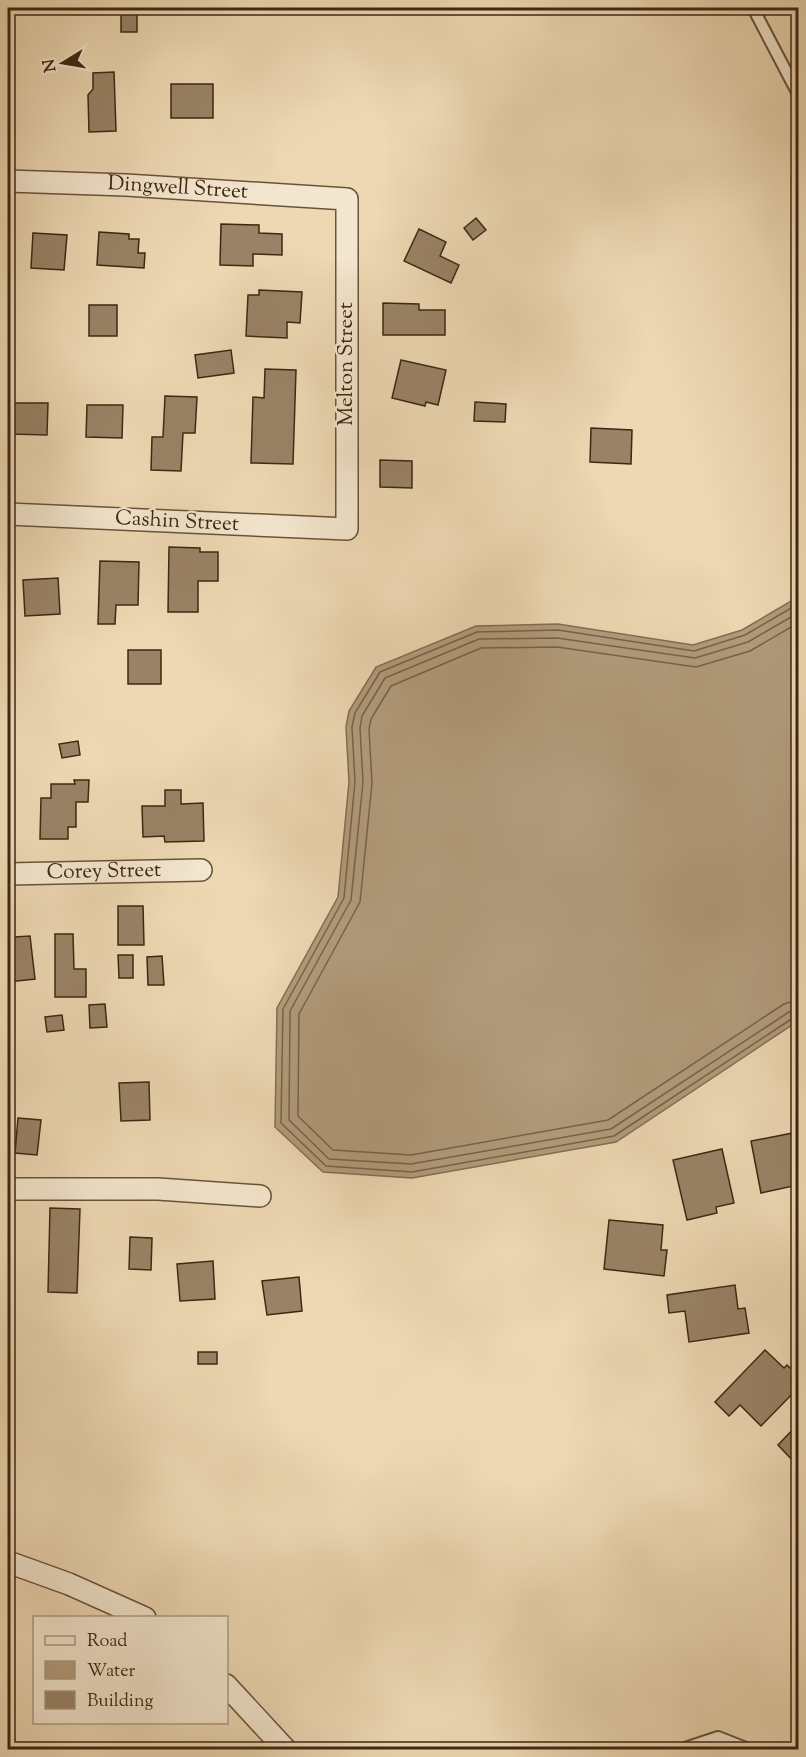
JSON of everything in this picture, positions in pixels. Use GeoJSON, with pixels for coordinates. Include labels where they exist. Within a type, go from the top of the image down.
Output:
{"type":"FeatureCollection","features":[{"type":"Feature","properties":{"kind":"street","name":"Dingwell Street"},"geometry":{"type":"LineString","coordinates":[[8,181],[126,185],[347,199]]}},
{"type":"Feature","properties":{"kind":"street","name":"Melton Street"},"geometry":{"type":"LineString","coordinates":[[347,199],[347,530]]}},
{"type":"Feature","properties":{"kind":"street","name":"Cashin Street"},"geometry":{"type":"LineString","coordinates":[[8,514],[347,530]]}},
{"type":"Feature","properties":{"kind":"street","name":"Corey Street"},"geometry":{"type":"LineString","coordinates":[[8,874],[201,870]]}},
{"type":"Feature","properties":{"kind":"street"},"geometry":{"type":"LineString","coordinates":[[8,1189],[158,1189],[260,1196]]}},
{"type":"Feature","properties":{"kind":"street"},"geometry":{"type":"LineString","coordinates":[[8,1562],[69,1584],[143,1616]]}},
{"type":"Feature","properties":{"kind":"street"},"geometry":{"type":"LineString","coordinates":[[228,1687],[286,1749]]}},
{"type":"Feature","properties":{"kind":"lane"},"geometry":{"type":"LineString","coordinates":[[753,8],[798,94]]}},
{"type":"Feature","properties":{"kind":"lane"},"geometry":{"type":"LineString","coordinates":[[679,1749],[718,1737],[746,1748]]}},
{"type":"Feature","properties":{"kind":"water"},"geometry":{"type":"Polygon","coordinates":[[[798,597],[798,1021],[616,1142],[412,1178],[323,1172],[275,1127],[277,1008],[338,897],[349,782],[346,727],[349,711],[376,667],[476,626],[558,624],[693,645],[742,630],[798,597]]]}},
{"type":"Feature","properties":{"kind":"building"},"geometry":{"type":"Polygon","coordinates":[[[110,8],[137,8],[137,32],[121,32],[121,14],[110,14],[110,8]]]}},
{"type":"Feature","properties":{"kind":"building"},"geometry":{"type":"Polygon","coordinates":[[[114,72],[116,131],[89,132],[88,95],[93,89],[93,73],[114,72]]]}},
{"type":"Feature","properties":{"kind":"building"},"geometry":{"type":"Polygon","coordinates":[[[171,84],[213,84],[213,118],[171,118],[171,84]]]}},
{"type":"Feature","properties":{"kind":"building"},"geometry":{"type":"Polygon","coordinates":[[[476,218],[486,230],[473,240],[464,228],[476,218]]]}},
{"type":"Feature","properties":{"kind":"building"},"geometry":{"type":"Polygon","coordinates":[[[221,224],[259,225],[259,233],[282,234],[282,255],[253,254],[253,266],[220,265],[221,224]]]}},
{"type":"Feature","properties":{"kind":"building"},"geometry":{"type":"Polygon","coordinates":[[[419,229],[446,242],[440,256],[459,265],[451,283],[404,261],[419,229]]]}},
{"type":"Feature","properties":{"kind":"building"},"geometry":{"type":"Polygon","coordinates":[[[99,232],[129,234],[129,239],[139,239],[138,253],[145,253],[144,268],[97,265],[99,232]]]}},
{"type":"Feature","properties":{"kind":"building"},"geometry":{"type":"Polygon","coordinates":[[[33,233],[67,235],[64,270],[31,268],[33,233]]]}},
{"type":"Feature","properties":{"kind":"building"},"geometry":{"type":"Polygon","coordinates":[[[259,290],[302,292],[300,323],[287,322],[287,338],[246,336],[248,295],[259,295],[259,290]]]}},
{"type":"Feature","properties":{"kind":"building"},"geometry":{"type":"Polygon","coordinates":[[[383,303],[419,304],[419,310],[445,310],[445,335],[383,335],[383,303]]]}},
{"type":"Feature","properties":{"kind":"building"},"geometry":{"type":"Polygon","coordinates":[[[89,305],[117,305],[117,336],[89,336],[89,305]]]}},
{"type":"Feature","properties":{"kind":"building"},"geometry":{"type":"Polygon","coordinates":[[[231,350],[234,373],[198,378],[195,355],[231,350]]]}},
{"type":"Feature","properties":{"kind":"building"},"geometry":{"type":"Polygon","coordinates":[[[401,360],[446,370],[438,405],[426,402],[425,406],[392,398],[401,360]]]}},
{"type":"Feature","properties":{"kind":"building"},"geometry":{"type":"Polygon","coordinates":[[[265,369],[296,370],[293,464],[251,463],[253,397],[264,398],[265,369]]]}},
{"type":"Feature","properties":{"kind":"building"},"geometry":{"type":"Polygon","coordinates":[[[165,396],[197,397],[195,433],[183,433],[181,471],[151,470],[152,437],[163,437],[165,396]]]}},
{"type":"Feature","properties":{"kind":"building"},"geometry":{"type":"Polygon","coordinates":[[[475,402],[506,404],[505,422],[474,421],[475,402]]]}},
{"type":"Feature","properties":{"kind":"building"},"geometry":{"type":"Polygon","coordinates":[[[11,403],[48,403],[47,435],[10,434],[11,403]]]}},
{"type":"Feature","properties":{"kind":"building"},"geometry":{"type":"Polygon","coordinates":[[[87,405],[123,405],[122,438],[86,437],[87,405]]]}},
{"type":"Feature","properties":{"kind":"building"},"geometry":{"type":"Polygon","coordinates":[[[591,428],[632,430],[631,464],[590,462],[591,428]]]}},
{"type":"Feature","properties":{"kind":"building"},"geometry":{"type":"Polygon","coordinates":[[[380,460],[412,461],[412,488],[380,487],[380,460]]]}},
{"type":"Feature","properties":{"kind":"building"},"geometry":{"type":"Polygon","coordinates":[[[169,547],[200,548],[200,552],[218,552],[218,581],[198,581],[198,612],[168,612],[169,547]]]}},
{"type":"Feature","properties":{"kind":"building"},"geometry":{"type":"Polygon","coordinates":[[[100,561],[139,562],[138,605],[116,605],[115,624],[98,624],[100,561]]]}},
{"type":"Feature","properties":{"kind":"building"},"geometry":{"type":"Polygon","coordinates":[[[58,578],[60,614],[25,616],[23,580],[58,578]]]}},
{"type":"Feature","properties":{"kind":"building"},"geometry":{"type":"Polygon","coordinates":[[[128,650],[161,650],[161,684],[128,684],[128,650]]]}},
{"type":"Feature","properties":{"kind":"building"},"geometry":{"type":"Polygon","coordinates":[[[78,741],[80,755],[62,758],[59,744],[78,741]]]}},
{"type":"Feature","properties":{"kind":"building"},"geometry":{"type":"Polygon","coordinates":[[[74,780],[89,780],[88,802],[76,802],[76,827],[68,827],[68,839],[40,839],[41,798],[51,798],[51,784],[75,784],[74,780]]]}},
{"type":"Feature","properties":{"kind":"building"},"geometry":{"type":"Polygon","coordinates":[[[165,790],[181,790],[181,804],[203,803],[204,841],[165,842],[164,836],[143,837],[142,806],[165,806],[165,790]]]}},
{"type":"Feature","properties":{"kind":"building"},"geometry":{"type":"Polygon","coordinates":[[[118,906],[143,906],[144,945],[118,945],[118,906]]]}},
{"type":"Feature","properties":{"kind":"building"},"geometry":{"type":"Polygon","coordinates":[[[13,929],[14,937],[30,936],[35,979],[8,982],[8,930],[13,929]]]}},
{"type":"Feature","properties":{"kind":"building"},"geometry":{"type":"Polygon","coordinates":[[[55,934],[73,934],[74,969],[86,969],[86,997],[55,997],[55,934]]]}},
{"type":"Feature","properties":{"kind":"building"},"geometry":{"type":"Polygon","coordinates":[[[118,955],[133,955],[133,978],[119,978],[118,955]]]}},
{"type":"Feature","properties":{"kind":"building"},"geometry":{"type":"Polygon","coordinates":[[[162,956],[164,985],[148,985],[147,957],[162,956]]]}},
{"type":"Feature","properties":{"kind":"building"},"geometry":{"type":"Polygon","coordinates":[[[105,1004],[107,1027],[90,1028],[89,1005],[105,1004]]]}},
{"type":"Feature","properties":{"kind":"building"},"geometry":{"type":"Polygon","coordinates":[[[62,1015],[64,1030],[47,1032],[45,1017],[62,1015]]]}},
{"type":"Feature","properties":{"kind":"building"},"geometry":{"type":"Polygon","coordinates":[[[149,1082],[150,1120],[121,1121],[119,1083],[149,1082]]]}},
{"type":"Feature","properties":{"kind":"building"},"geometry":{"type":"Polygon","coordinates":[[[18,1118],[41,1120],[37,1155],[15,1153],[18,1118]]]}},
{"type":"Feature","properties":{"kind":"building"},"geometry":{"type":"Polygon","coordinates":[[[798,1132],[798,1185],[761,1193],[751,1141],[798,1132]]]}},
{"type":"Feature","properties":{"kind":"building"},"geometry":{"type":"Polygon","coordinates":[[[722,1149],[734,1203],[716,1207],[717,1213],[687,1220],[673,1160],[722,1149]]]}},
{"type":"Feature","properties":{"kind":"building"},"geometry":{"type":"Polygon","coordinates":[[[50,1208],[80,1209],[77,1293],[48,1292],[50,1208]]]}},
{"type":"Feature","properties":{"kind":"building"},"geometry":{"type":"Polygon","coordinates":[[[609,1220],[663,1225],[661,1250],[667,1250],[664,1276],[604,1269],[609,1220]]]}},
{"type":"Feature","properties":{"kind":"building"},"geometry":{"type":"Polygon","coordinates":[[[130,1237],[152,1238],[151,1270],[129,1269],[130,1237]]]}},
{"type":"Feature","properties":{"kind":"building"},"geometry":{"type":"Polygon","coordinates":[[[213,1261],[215,1299],[180,1301],[177,1264],[213,1261]]]}},
{"type":"Feature","properties":{"kind":"building"},"geometry":{"type":"Polygon","coordinates":[[[299,1277],[302,1311],[267,1315],[262,1281],[299,1277]]]}},
{"type":"Feature","properties":{"kind":"building"},"geometry":{"type":"Polygon","coordinates":[[[735,1285],[738,1309],[745,1308],[749,1333],[689,1342],[685,1311],[669,1313],[667,1295],[735,1285]]]}},
{"type":"Feature","properties":{"kind":"building"},"geometry":{"type":"Polygon","coordinates":[[[765,1350],[784,1368],[787,1365],[798,1375],[798,1388],[761,1426],[740,1405],[729,1416],[715,1402],[765,1350]]]}},
{"type":"Feature","properties":{"kind":"building"},"geometry":{"type":"Polygon","coordinates":[[[198,1352],[217,1352],[217,1364],[198,1364],[198,1352]]]}},
{"type":"Feature","properties":{"kind":"building"},"geometry":{"type":"Polygon","coordinates":[[[798,1424],[798,1466],[778,1445],[798,1424]]]}}]}
